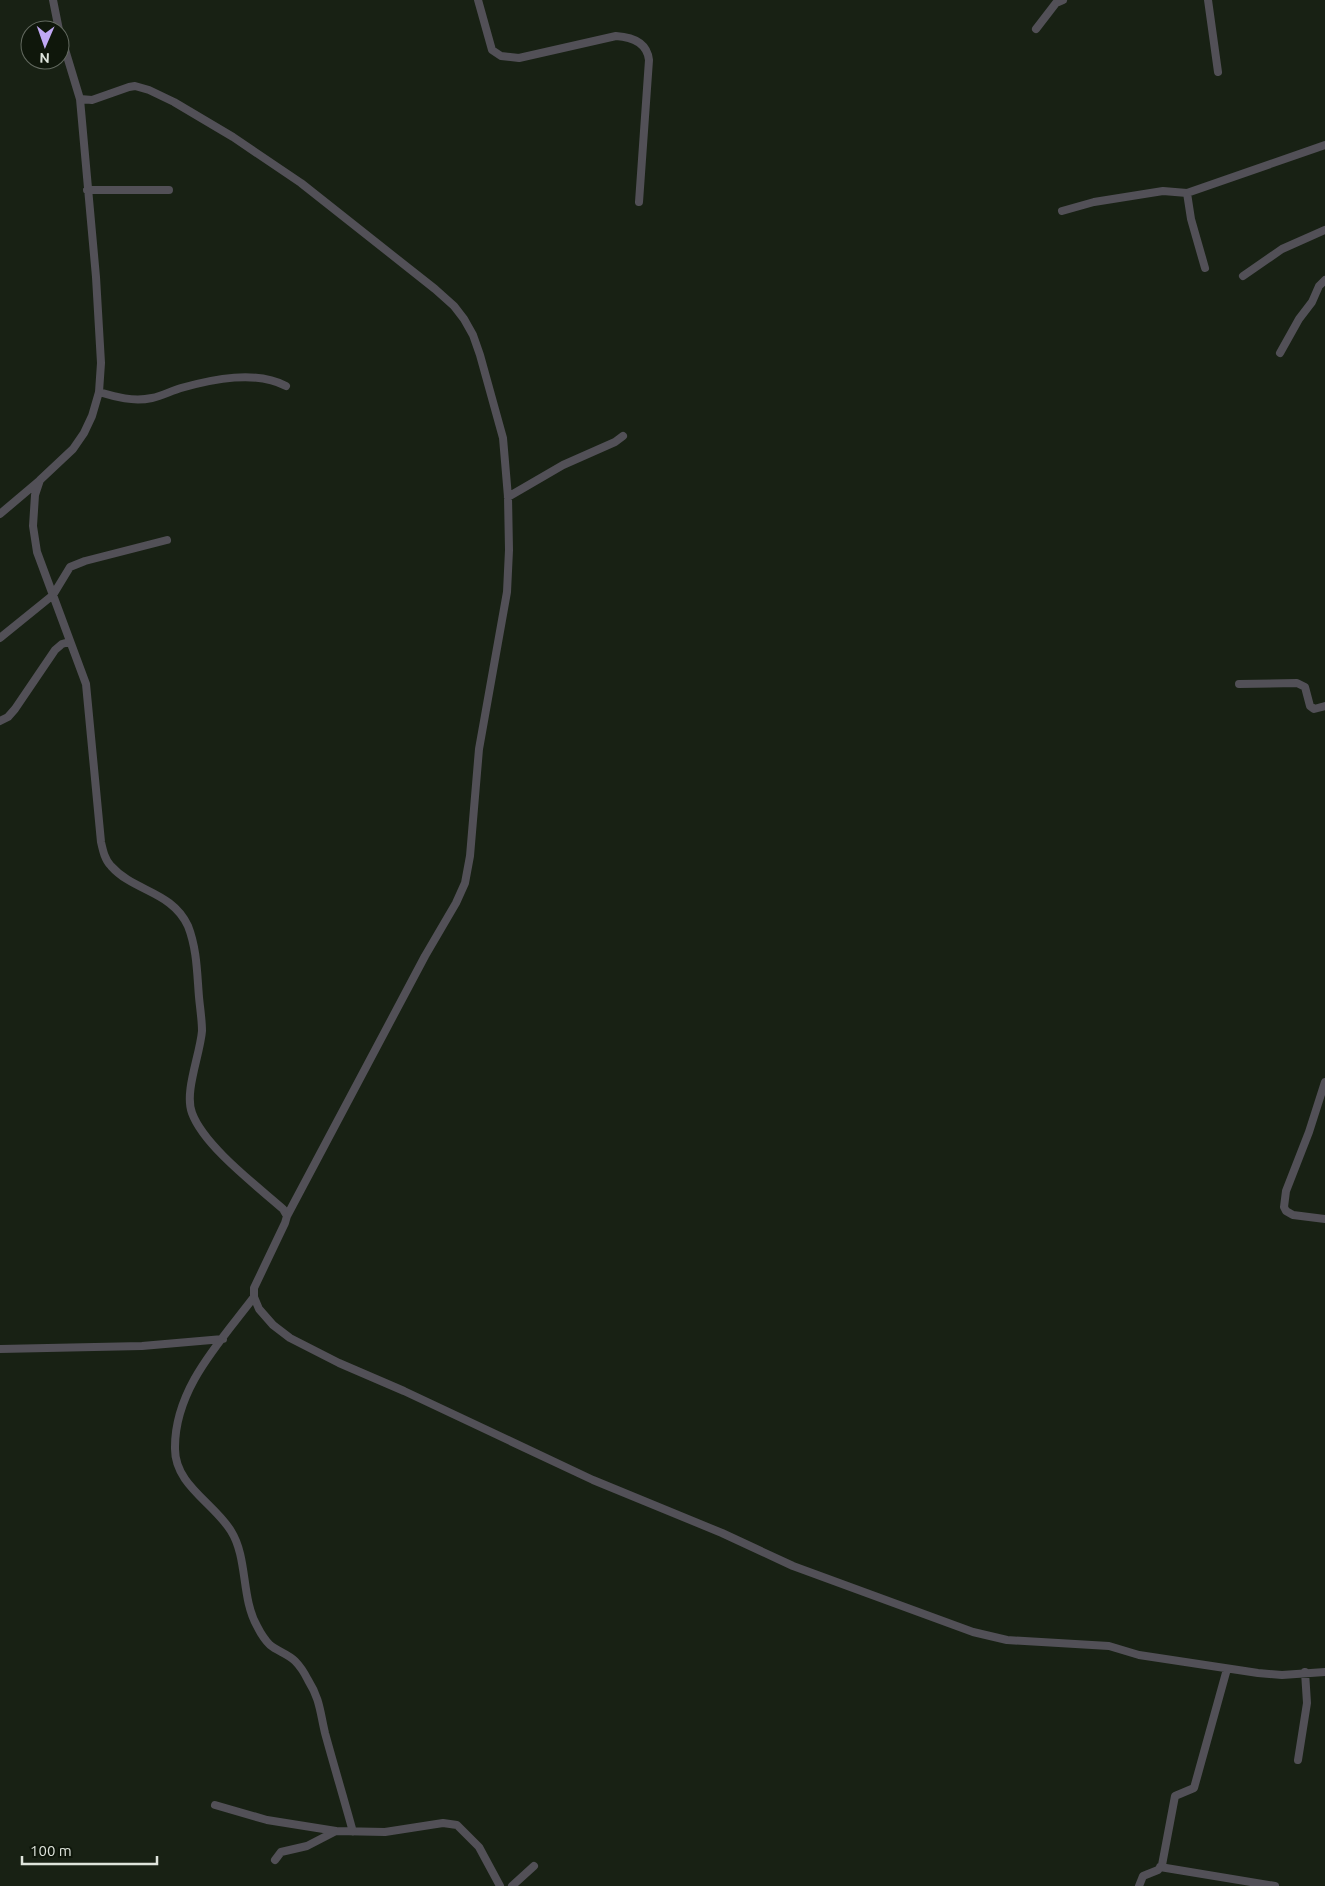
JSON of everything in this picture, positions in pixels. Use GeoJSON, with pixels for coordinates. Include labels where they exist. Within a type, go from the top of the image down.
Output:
{"type":"FeatureCollection","features":[{"type":"Feature","properties":{"kind":"street"},"geometry":{"type":"LineString","coordinates":[[53,0],[58,20]]}},
{"type":"Feature","properties":{"kind":"street"},"geometry":{"type":"LineString","coordinates":[[478,0],[492,50],[501,56],[519,58],[616,36],[631,38],[643,44],[650,60],[639,202]]}},
{"type":"Feature","properties":{"kind":"street"},"geometry":{"type":"LineString","coordinates":[[1036,29],[1056,3],[1064,0]]}},
{"type":"Feature","properties":{"kind":"street"},"geometry":{"type":"LineString","coordinates":[[1208,0],[1218,72]]}},
{"type":"Feature","properties":{"kind":"street"},"geometry":{"type":"LineString","coordinates":[[0,514],[40,480],[79,442],[92,416],[98,392],[101,342],[80,99],[70,65]]}},
{"type":"Feature","properties":{"kind":"street"},"geometry":{"type":"LineString","coordinates":[[80,99],[92,100],[121,89],[136,86],[157,94],[208,122],[301,183],[435,290],[454,306],[473,335],[496,410],[506,457],[510,550],[507,592],[479,749],[470,856],[465,883],[456,903],[424,956],[287,1216],[286,1223],[256,1280],[254,1297],[258,1309],[290,1338],[339,1363],[404,1391],[585,1476],[827,1579],[988,1636],[1025,1642],[1108,1646],[1139,1655],[1227,1669],[1282,1675],[1325,1672]]}},
{"type":"Feature","properties":{"kind":"street"},"geometry":{"type":"LineString","coordinates":[[1062,211],[1094,202],[1163,191],[1187,193],[1325,145]]}},
{"type":"Feature","properties":{"kind":"street"},"geometry":{"type":"LineString","coordinates":[[87,190],[168,190]]}},
{"type":"Feature","properties":{"kind":"street"},"geometry":{"type":"LineString","coordinates":[[1187,193],[1191,219],[1206,268]]}},
{"type":"Feature","properties":{"kind":"street"},"geometry":{"type":"LineString","coordinates":[[1243,276],[1282,249],[1325,230]]}},
{"type":"Feature","properties":{"kind":"street"},"geometry":{"type":"LineString","coordinates":[[1280,354],[1299,319],[1312,302],[1320,284],[1325,280]]}},
{"type":"Feature","properties":{"kind":"street"},"geometry":{"type":"LineString","coordinates":[[98,392],[126,399],[142,399],[152,398],[197,384],[248,378],[275,380],[286,386]]}},
{"type":"Feature","properties":{"kind":"street"},"geometry":{"type":"LineString","coordinates":[[508,497],[563,465],[615,442],[623,436]]}},
{"type":"Feature","properties":{"kind":"street"},"geometry":{"type":"LineString","coordinates":[[40,480],[33,503],[33,526],[37,552],[69,642],[83,674],[88,693],[101,842],[104,856],[111,866],[122,875],[170,902],[181,914],[188,926],[194,946],[202,1030],[198,1060],[190,1089],[192,1113],[201,1129],[214,1145],[283,1209],[287,1216]]}},
{"type":"Feature","properties":{"kind":"street"},"geometry":{"type":"LineString","coordinates":[[0,638],[53,594],[64,573],[70,567],[167,540]]}},
{"type":"Feature","properties":{"kind":"street"},"geometry":{"type":"LineString","coordinates":[[0,721],[8,717],[15,709],[55,650],[62,644],[69,642]]}},
{"type":"Feature","properties":{"kind":"street"},"geometry":{"type":"LineString","coordinates":[[1239,684],[1297,683],[1305,687],[1310,706],[1314,709],[1325,706]]}},
{"type":"Feature","properties":{"kind":"street"},"geometry":{"type":"LineString","coordinates":[[1325,1082],[1309,1132],[1286,1191],[1284,1207],[1286,1211],[1293,1215],[1325,1220]]}},
{"type":"Feature","properties":{"kind":"street"},"geometry":{"type":"LineString","coordinates":[[254,1297],[196,1374],[183,1405],[177,1427],[175,1459],[179,1470],[188,1484],[232,1532],[238,1550],[250,1609],[256,1625],[270,1644],[295,1661],[308,1679],[319,1702],[325,1732],[353,1832]]}},
{"type":"Feature","properties":{"kind":"street"},"geometry":{"type":"LineString","coordinates":[[0,1350],[142,1346],[223,1339]]}},
{"type":"Feature","properties":{"kind":"street"},"geometry":{"type":"LineString","coordinates":[[1139,1886],[1143,1876],[1162,1865],[1175,1796],[1194,1788],[1227,1669]]}},
{"type":"Feature","properties":{"kind":"street"},"geometry":{"type":"LineString","coordinates":[[1298,1760],[1307,1703],[1305,1672]]}},
{"type":"Feature","properties":{"kind":"street"},"geometry":{"type":"LineString","coordinates":[[215,1805],[266,1820],[336,1831],[385,1832],[442,1823],[457,1825],[479,1847],[500,1886]]}},
{"type":"Feature","properties":{"kind":"street"},"geometry":{"type":"LineString","coordinates":[[275,1860],[281,1852],[307,1846],[336,1831]]}},
{"type":"Feature","properties":{"kind":"street"},"geometry":{"type":"LineString","coordinates":[[512,1886],[534,1866]]}},
{"type":"Feature","properties":{"kind":"street"},"geometry":{"type":"LineString","coordinates":[[1160,1867],[1275,1886]]}}]}
